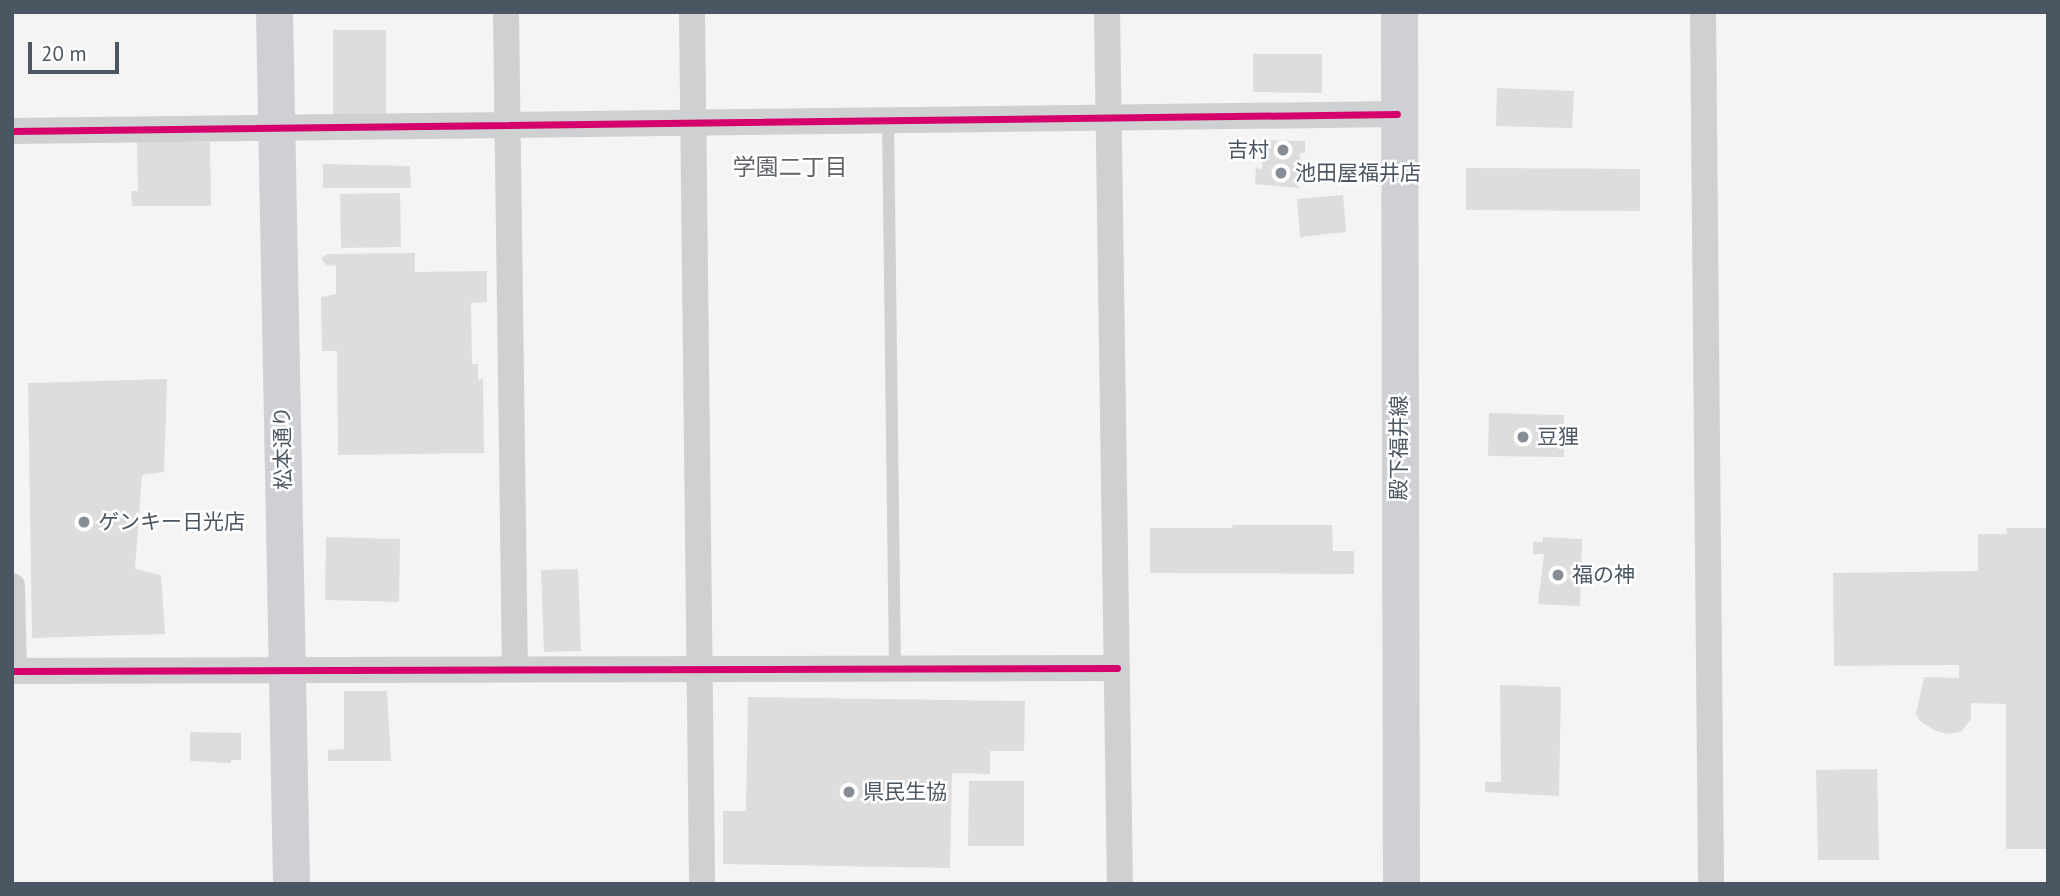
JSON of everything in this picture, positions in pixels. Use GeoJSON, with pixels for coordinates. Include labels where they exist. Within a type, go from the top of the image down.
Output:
{"type":"FeatureCollection","features":[{"type":"Feature","properties":{"kind":"street","name":"松本通り"},"geometry":{"type":"LineString","coordinates":[[274,12],[291,884]]}},
{"type":"Feature","properties":{"kind":"street"},"geometry":{"type":"LineString","coordinates":[[506,12],[515,669]]}},
{"type":"Feature","properties":{"kind":"street"},"geometry":{"type":"LineString","coordinates":[[692,12],[702,884]]}},
{"type":"Feature","properties":{"kind":"street"},"geometry":{"type":"LineString","coordinates":[[1107,12],[1120,884]]}},
{"type":"Feature","properties":{"kind":"street","name":"殿下福井線"},"geometry":{"type":"LineString","coordinates":[[1399,12],[1397,114],[1401,884]]}},
{"type":"Feature","properties":{"kind":"street"},"geometry":{"type":"LineString","coordinates":[[1703,12],[1711,884]]}},
{"type":"Feature","properties":{"kind":"street"},"geometry":{"type":"LineString","coordinates":[[12,131],[693,120],[1397,114]]}},
{"type":"Feature","properties":{"kind":"street"},"geometry":{"type":"LineString","coordinates":[[12,586],[13,671],[1117,668]]}},
{"type":"Feature","properties":{"kind":"lane"},"geometry":{"type":"LineString","coordinates":[[888,118],[895,668]]}},
{"type":"Feature","properties":{"kind":"building"},"geometry":{"type":"Polygon","coordinates":[[[333,30],[386,30],[386,116],[333,116],[333,30]]]}},
{"type":"Feature","properties":{"kind":"building"},"geometry":{"type":"Polygon","coordinates":[[[1253,54],[1322,54],[1322,93],[1253,92],[1253,54]]]}},
{"type":"Feature","properties":{"kind":"building"},"geometry":{"type":"Polygon","coordinates":[[[1497,88],[1574,91],[1572,128],[1496,126],[1497,88]]]}},
{"type":"Feature","properties":{"kind":"building"},"geometry":{"type":"Polygon","coordinates":[[[1263,140],[1305,141],[1305,153],[1300,153],[1299,188],[1255,184],[1256,168],[1262,169],[1263,140]]]}},
{"type":"Feature","properties":{"kind":"building"},"geometry":{"type":"Polygon","coordinates":[[[137,142],[210,142],[211,206],[132,206],[131,191],[138,191],[137,142]]]}},
{"type":"Feature","properties":{"kind":"building"},"geometry":{"type":"Polygon","coordinates":[[[323,164],[410,166],[411,188],[323,188],[323,164]]]}},
{"type":"Feature","properties":{"kind":"building"},"geometry":{"type":"Polygon","coordinates":[[[1466,168],[1640,169],[1640,211],[1466,210],[1466,168]]]}},
{"type":"Feature","properties":{"kind":"building"},"geometry":{"type":"Polygon","coordinates":[[[400,193],[401,247],[341,248],[340,194],[400,193]]]}},
{"type":"Feature","properties":{"kind":"building"},"geometry":{"type":"Polygon","coordinates":[[[1343,195],[1346,232],[1300,237],[1297,199],[1343,195]]]}},
{"type":"Feature","properties":{"kind":"building"},"geometry":{"type":"Polygon","coordinates":[[[415,253],[415,272],[487,271],[487,302],[471,303],[472,364],[478,364],[478,380],[483,379],[484,453],[338,455],[337,351],[322,351],[321,297],[336,294],[336,266],[326,265],[321,258],[328,254],[415,253]]]}},
{"type":"Feature","properties":{"kind":"building","name":"ゲンキー日光店"},"geometry":{"type":"Polygon","coordinates":[[[167,379],[164,472],[142,475],[135,569],[161,575],[165,634],[32,638],[28,383],[167,379]]]}},
{"type":"Feature","properties":{"kind":"building"},"geometry":{"type":"Polygon","coordinates":[[[1489,413],[1564,415],[1564,457],[1488,456],[1489,413]]]}},
{"type":"Feature","properties":{"kind":"building"},"geometry":{"type":"Polygon","coordinates":[[[1232,525],[1332,525],[1333,551],[1354,551],[1354,574],[1150,573],[1150,528],[1233,528],[1232,525]]]}},
{"type":"Feature","properties":{"kind":"building"},"geometry":{"type":"Polygon","coordinates":[[[2006,528],[2048,528],[2048,849],[2006,849],[2006,704],[1971,703],[1971,719],[1961,732],[1948,734],[1936,731],[1920,721],[1916,714],[1924,677],[1959,678],[1959,665],[1834,666],[1833,573],[1978,571],[1978,534],[2007,534],[2006,528]]]}},
{"type":"Feature","properties":{"kind":"building"},"geometry":{"type":"Polygon","coordinates":[[[326,537],[400,539],[399,602],[325,600],[326,537]]]}},
{"type":"Feature","properties":{"kind":"building"},"geometry":{"type":"Polygon","coordinates":[[[1543,537],[1582,539],[1580,606],[1538,604],[1544,554],[1533,554],[1533,542],[1543,542],[1543,537]]]}},
{"type":"Feature","properties":{"kind":"building"},"geometry":{"type":"Polygon","coordinates":[[[578,569],[581,651],[544,652],[541,570],[578,569]]]}},
{"type":"Feature","properties":{"kind":"building"},"geometry":{"type":"Polygon","coordinates":[[[1500,685],[1561,687],[1559,796],[1485,792],[1485,782],[1501,782],[1500,685]]]}},
{"type":"Feature","properties":{"kind":"building"},"geometry":{"type":"Polygon","coordinates":[[[344,691],[387,691],[391,761],[328,761],[328,750],[344,749],[344,691]]]}},
{"type":"Feature","properties":{"kind":"building","name":"県民生協"},"geometry":{"type":"Polygon","coordinates":[[[748,697],[1025,701],[1024,751],[990,751],[990,774],[952,773],[950,868],[723,864],[723,811],[746,811],[748,697]]]}},
{"type":"Feature","properties":{"kind":"building"},"geometry":{"type":"Polygon","coordinates":[[[190,732],[241,733],[241,760],[231,760],[231,763],[190,761],[190,732]]]}},
{"type":"Feature","properties":{"kind":"building"},"geometry":{"type":"Polygon","coordinates":[[[1877,769],[1879,860],[1818,860],[1816,770],[1877,769]]]}},
{"type":"Feature","properties":{"kind":"building"},"geometry":{"type":"Polygon","coordinates":[[[969,781],[1024,781],[1024,846],[968,846],[969,781]]]}},
{"type":"Feature","properties":{"kind":"cycle path"},"geometry":{"type":"LineString","coordinates":[[12,131],[1397,114]]}},
{"type":"Feature","properties":{"kind":"cycle path"},"geometry":{"type":"LineString","coordinates":[[12,671],[1117,668]]}},
{"type":"Feature","properties":{"kind":"place","name":"吉村"},"geometry":{"type":"Point","coordinates":[1283,150]}},
{"type":"Feature","properties":{"kind":"place","name":"池田屋福井店"},"geometry":{"type":"Point","coordinates":[1281,173]}},
{"type":"Feature","properties":{"kind":"place","name":"豆狸"},"geometry":{"type":"Point","coordinates":[1523,437]}},
{"type":"Feature","properties":{"kind":"place","name":"ゲンキー日光店"},"geometry":{"type":"Point","coordinates":[84,522]}},
{"type":"Feature","properties":{"kind":"place","name":"福の神"},"geometry":{"type":"Point","coordinates":[1558,575]}},
{"type":"Feature","properties":{"kind":"place","name":"県民生協"},"geometry":{"type":"Point","coordinates":[849,792]}},
{"type":"Feature","properties":{"kind":"district","name":"学園二丁目"},"geometry":{"type":"Point","coordinates":[790,167]}}]}
